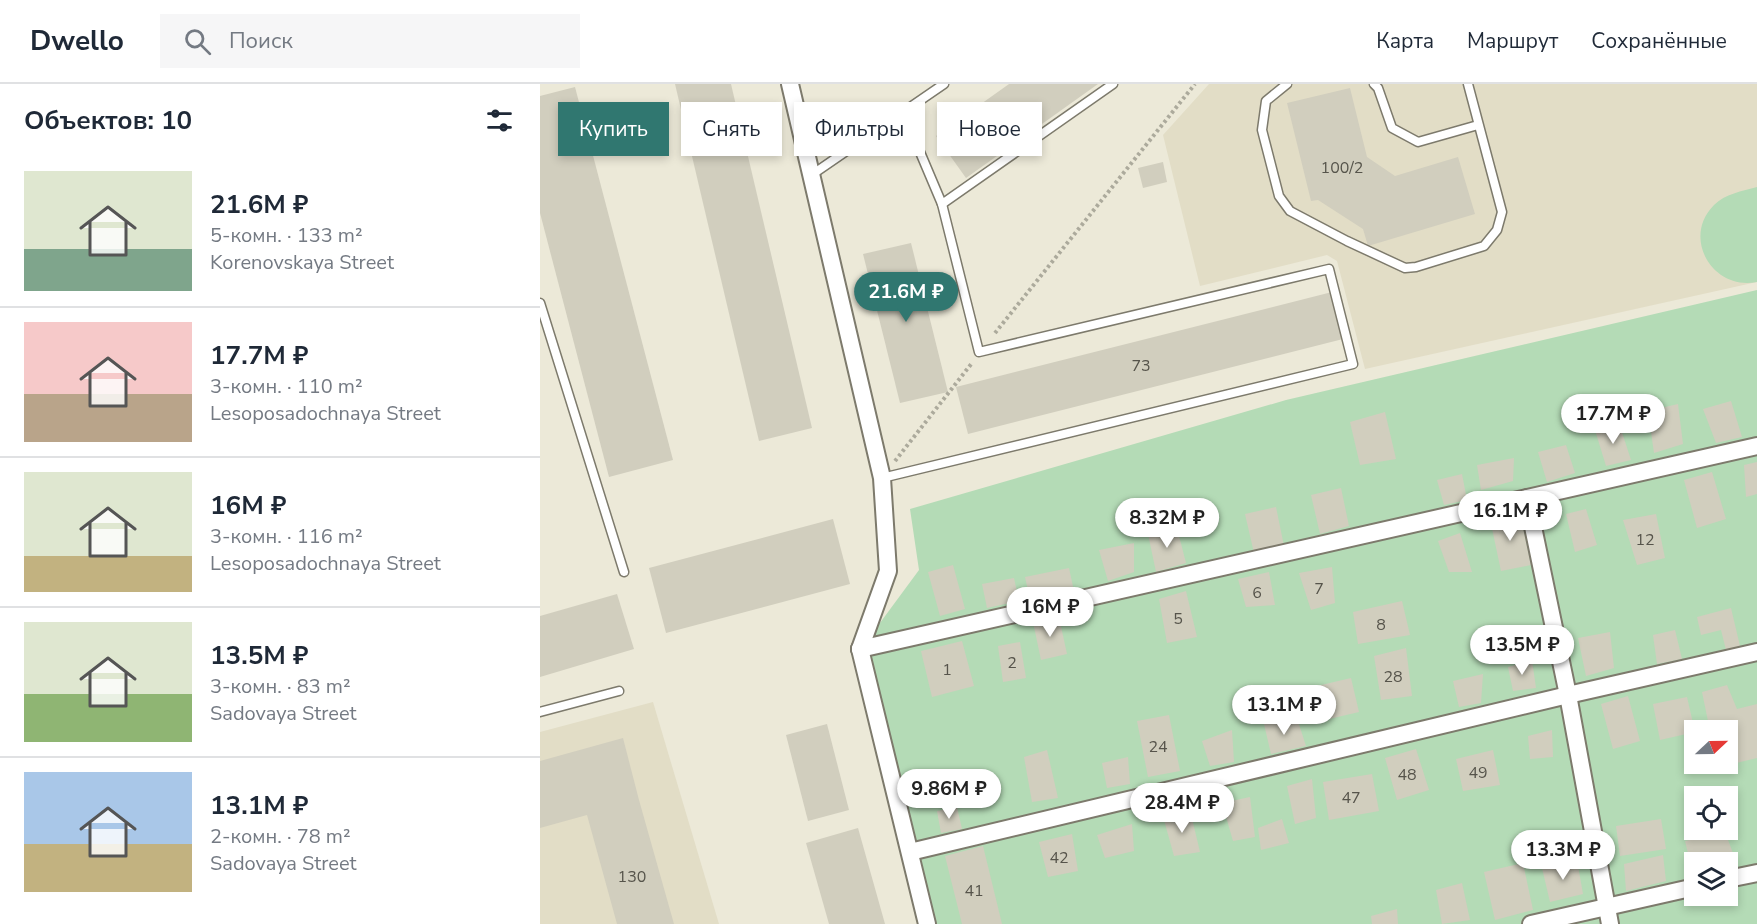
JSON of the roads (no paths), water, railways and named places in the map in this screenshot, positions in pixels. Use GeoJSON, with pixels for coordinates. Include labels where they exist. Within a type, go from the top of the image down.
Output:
{"type":"FeatureCollection","features":[{"type":"Feature","properties":{"kind":"street"},"geometry":{"type":"LineString","coordinates":[[790,84],[882,478],[888,570],[860,650],[927,924]]}},
{"type":"Feature","properties":{"kind":"street"},"geometry":{"type":"LineString","coordinates":[[860,650],[1757,446]]}},
{"type":"Feature","properties":{"kind":"street"},"geometry":{"type":"LineString","coordinates":[[1527,498],[1568,695],[1609,916]]}},
{"type":"Feature","properties":{"kind":"street"},"geometry":{"type":"LineString","coordinates":[[910,852],[1757,652]]}},
{"type":"Feature","properties":{"kind":"street"},"geometry":{"type":"LineString","coordinates":[[1738,877],[1757,873]]}},
{"type":"Feature","properties":{"kind":"street"},"geometry":{"type":"LineString","coordinates":[[1531,924],[1609,916],[1684,891]]}},
{"type":"Feature","properties":{"kind":"lane"},"geometry":{"type":"LineString","coordinates":[[918,102],[944,84]]}},
{"type":"Feature","properties":{"kind":"lane"},"geometry":{"type":"LineString","coordinates":[[942,204],[1113,84]]}},
{"type":"Feature","properties":{"kind":"lane"},"geometry":{"type":"LineString","coordinates":[[1287,84],[1266,101],[1262,130],[1280,196],[1290,211],[1405,268],[1416,267],[1484,246],[1497,230],[1502,212],[1467,84]]}},
{"type":"Feature","properties":{"kind":"lane"},"geometry":{"type":"LineString","coordinates":[[1374,84],[1378,88],[1392,128],[1418,142],[1478,125]]}},
{"type":"Feature","properties":{"kind":"lane"},"geometry":{"type":"LineString","coordinates":[[810,176],[839,156]]}},
{"type":"Feature","properties":{"kind":"lane"},"geometry":{"type":"LineString","coordinates":[[882,478],[1353,364],[1329,269],[980,352],[942,204],[922,156]]}},
{"type":"Feature","properties":{"kind":"lane"},"geometry":{"type":"LineString","coordinates":[[540,303],[624,572]]}},
{"type":"Feature","properties":{"kind":"lane"},"geometry":{"type":"LineString","coordinates":[[540,712],[619,691]]}}]}
